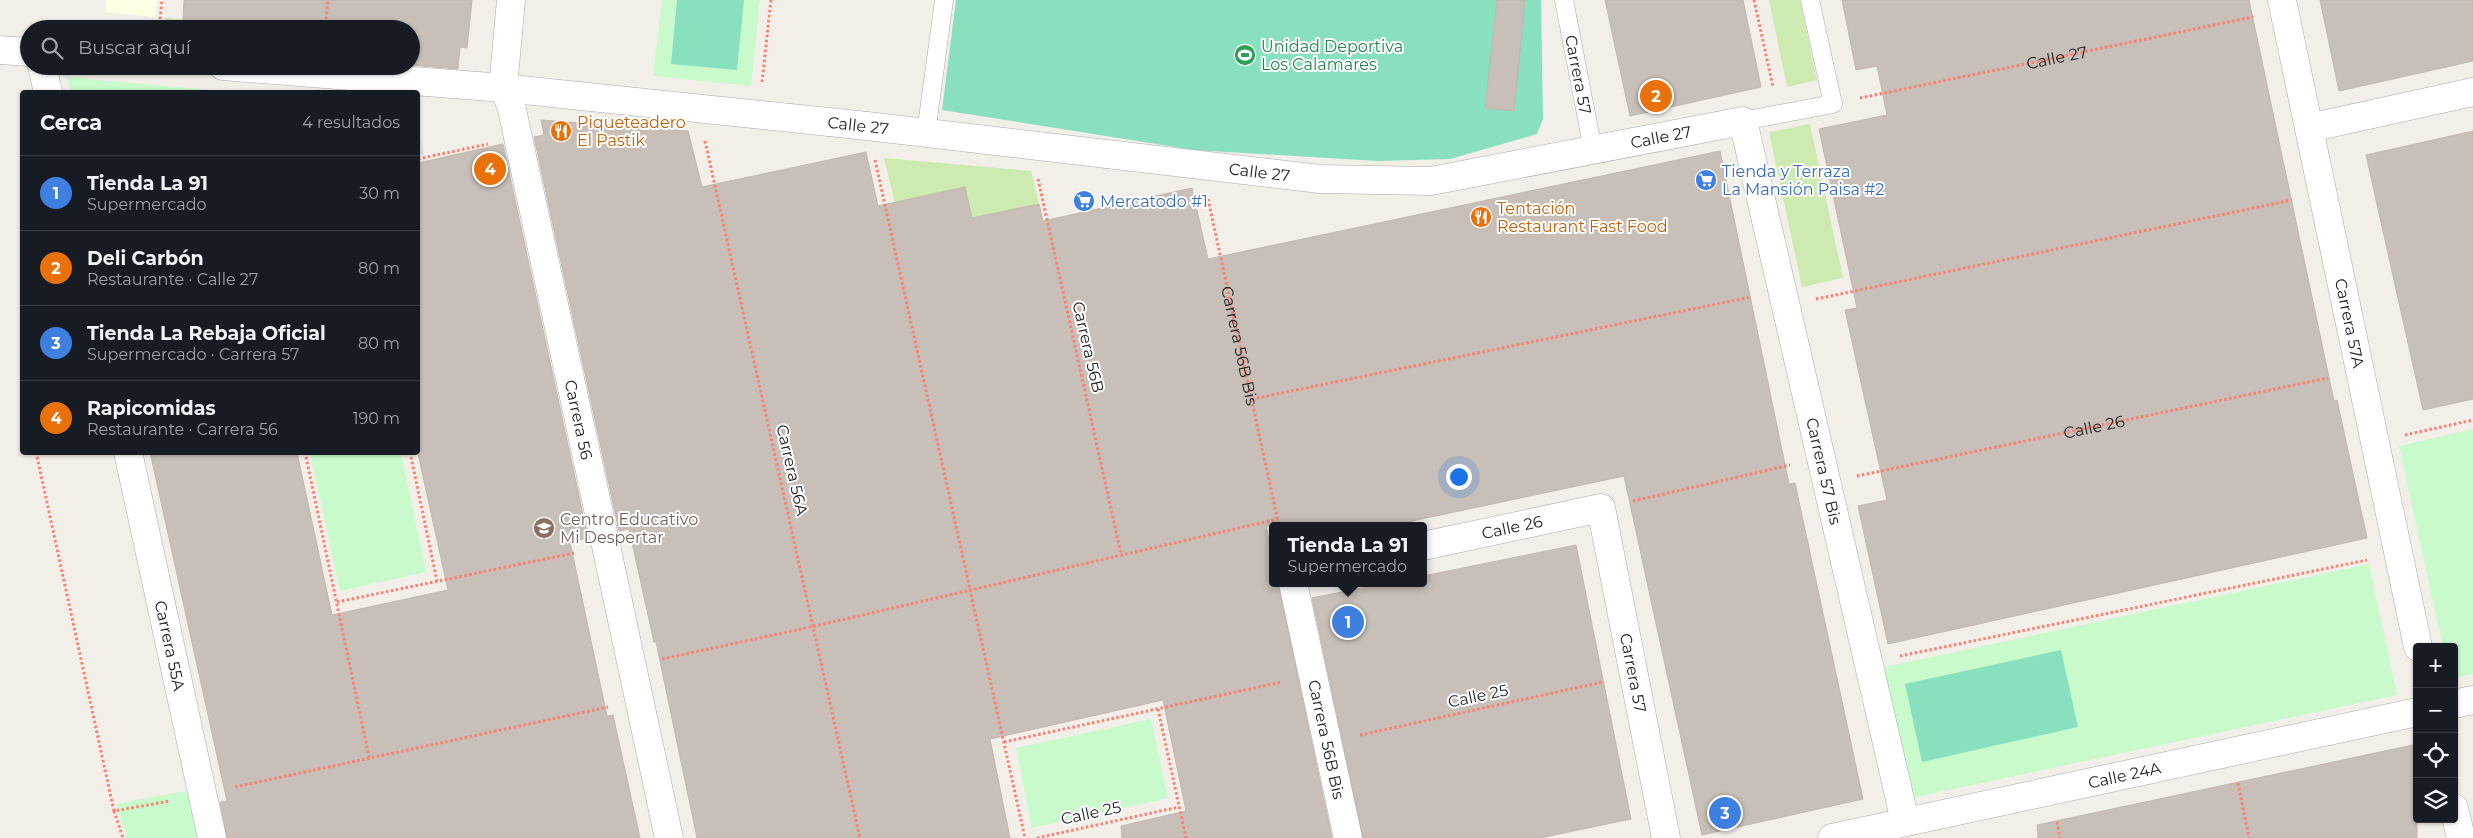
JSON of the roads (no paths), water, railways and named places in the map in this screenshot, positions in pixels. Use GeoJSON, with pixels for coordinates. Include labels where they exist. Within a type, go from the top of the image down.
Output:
{"type":"FeatureCollection","features":[{"type":"Feature","properties":{"kind":"street","name":"Carrera 56"},"geometry":{"type":"LineString","coordinates":[[511,0],[503,88],[511,104],[670,838]]}},
{"type":"Feature","properties":{"kind":"street","name":"Carrera 57A"},"geometry":{"type":"LineString","coordinates":[[2283,5],[2362,371],[2417,643]]}},
{"type":"Feature","properties":{"kind":"street"},"geometry":{"type":"LineString","coordinates":[[0,50],[20,51]]}},
{"type":"Feature","properties":{"kind":"street"},"geometry":{"type":"LineString","coordinates":[[44,75],[48,90]]}},
{"type":"Feature","properties":{"kind":"street","name":"Calle 27"},"geometry":{"type":"LineString","coordinates":[[338,75],[503,88],[698,108],[1320,179],[1431,180],[1743,121]]}},
{"type":"Feature","properties":{"kind":"street"},"geometry":{"type":"LineString","coordinates":[[2309,128],[2473,92]]}},
{"type":"Feature","properties":{"kind":"street","name":"Carrera 57 Bis"},"geometry":{"type":"LineString","coordinates":[[1743,121],[1905,821]]}},
{"type":"Feature","properties":{"kind":"street","name":"Carrera 55A"},"geometry":{"type":"LineString","coordinates":[[129,455],[201,795],[212,838]]}},
{"type":"Feature","properties":{"kind":"street","name":"Calle 26"},"geometry":{"type":"LineString","coordinates":[[1427,545],[1601,508]]}},
{"type":"Feature","properties":{"kind":"street","name":"Carrera 57"},"geometry":{"type":"LineString","coordinates":[[1601,508],[1666,838]]}},
{"type":"Feature","properties":{"kind":"street","name":"Carrera 56B Bis"},"geometry":{"type":"LineString","coordinates":[[1294,587],[1348,838]]}},
{"type":"Feature","properties":{"kind":"street"},"geometry":{"type":"LineString","coordinates":[[2458,703],[2473,700]]}},
{"type":"Feature","properties":{"kind":"street","name":"Calle 24A"},"geometry":{"type":"LineString","coordinates":[[1832,838],[2231,750],[2413,713]]}},
{"type":"Feature","properties":{"kind":"street"},"geometry":{"type":"LineString","coordinates":[[2458,823],[2461,838]]}},
{"type":"Feature","properties":{"kind":"lane"},"geometry":{"type":"LineString","coordinates":[[926,133],[944,0]]}},
{"type":"Feature","properties":{"kind":"lane","name":"Carrera 57"},"geometry":{"type":"LineString","coordinates":[[1564,0],[1593,150]]}},
{"type":"Feature","properties":{"kind":"lane","name":"Calle 27"},"geometry":{"type":"LineString","coordinates":[[1743,121],[1833,104],[1810,0]]}},
{"type":"Feature","properties":{"kind":"place","name":"Unidad Deportiva Los Calamares"},"geometry":{"type":"Point","coordinates":[1245,55]}},
{"type":"Feature","properties":{"kind":"place","name":"Deli Carbón"},"geometry":{"type":"Point","coordinates":[1656,96]}},
{"type":"Feature","properties":{"kind":"place","name":"Piqueteadero El Pastik"},"geometry":{"type":"Point","coordinates":[561,131]}},
{"type":"Feature","properties":{"kind":"place","name":"Rapicomidas"},"geometry":{"type":"Point","coordinates":[490,169]}},
{"type":"Feature","properties":{"kind":"place","name":"Tienda y Terraza La Mansión Paisa #2"},"geometry":{"type":"Point","coordinates":[1706,180]}},
{"type":"Feature","properties":{"kind":"place","name":"Mercatodo #1"},"geometry":{"type":"Point","coordinates":[1084,201]}},
{"type":"Feature","properties":{"kind":"place","name":"Tentación Restaurant Fast Food"},"geometry":{"type":"Point","coordinates":[1481,217]}},
{"type":"Feature","properties":{"kind":"place","name":"Centro Educativo Mi Despertar"},"geometry":{"type":"Point","coordinates":[544,528]}},
{"type":"Feature","properties":{"kind":"place","name":"Tienda La 91"},"geometry":{"type":"Point","coordinates":[1348,622]}},
{"type":"Feature","properties":{"kind":"place","name":"Tienda La Rebaja Oficial"},"geometry":{"type":"Point","coordinates":[1725,813]}}]}
